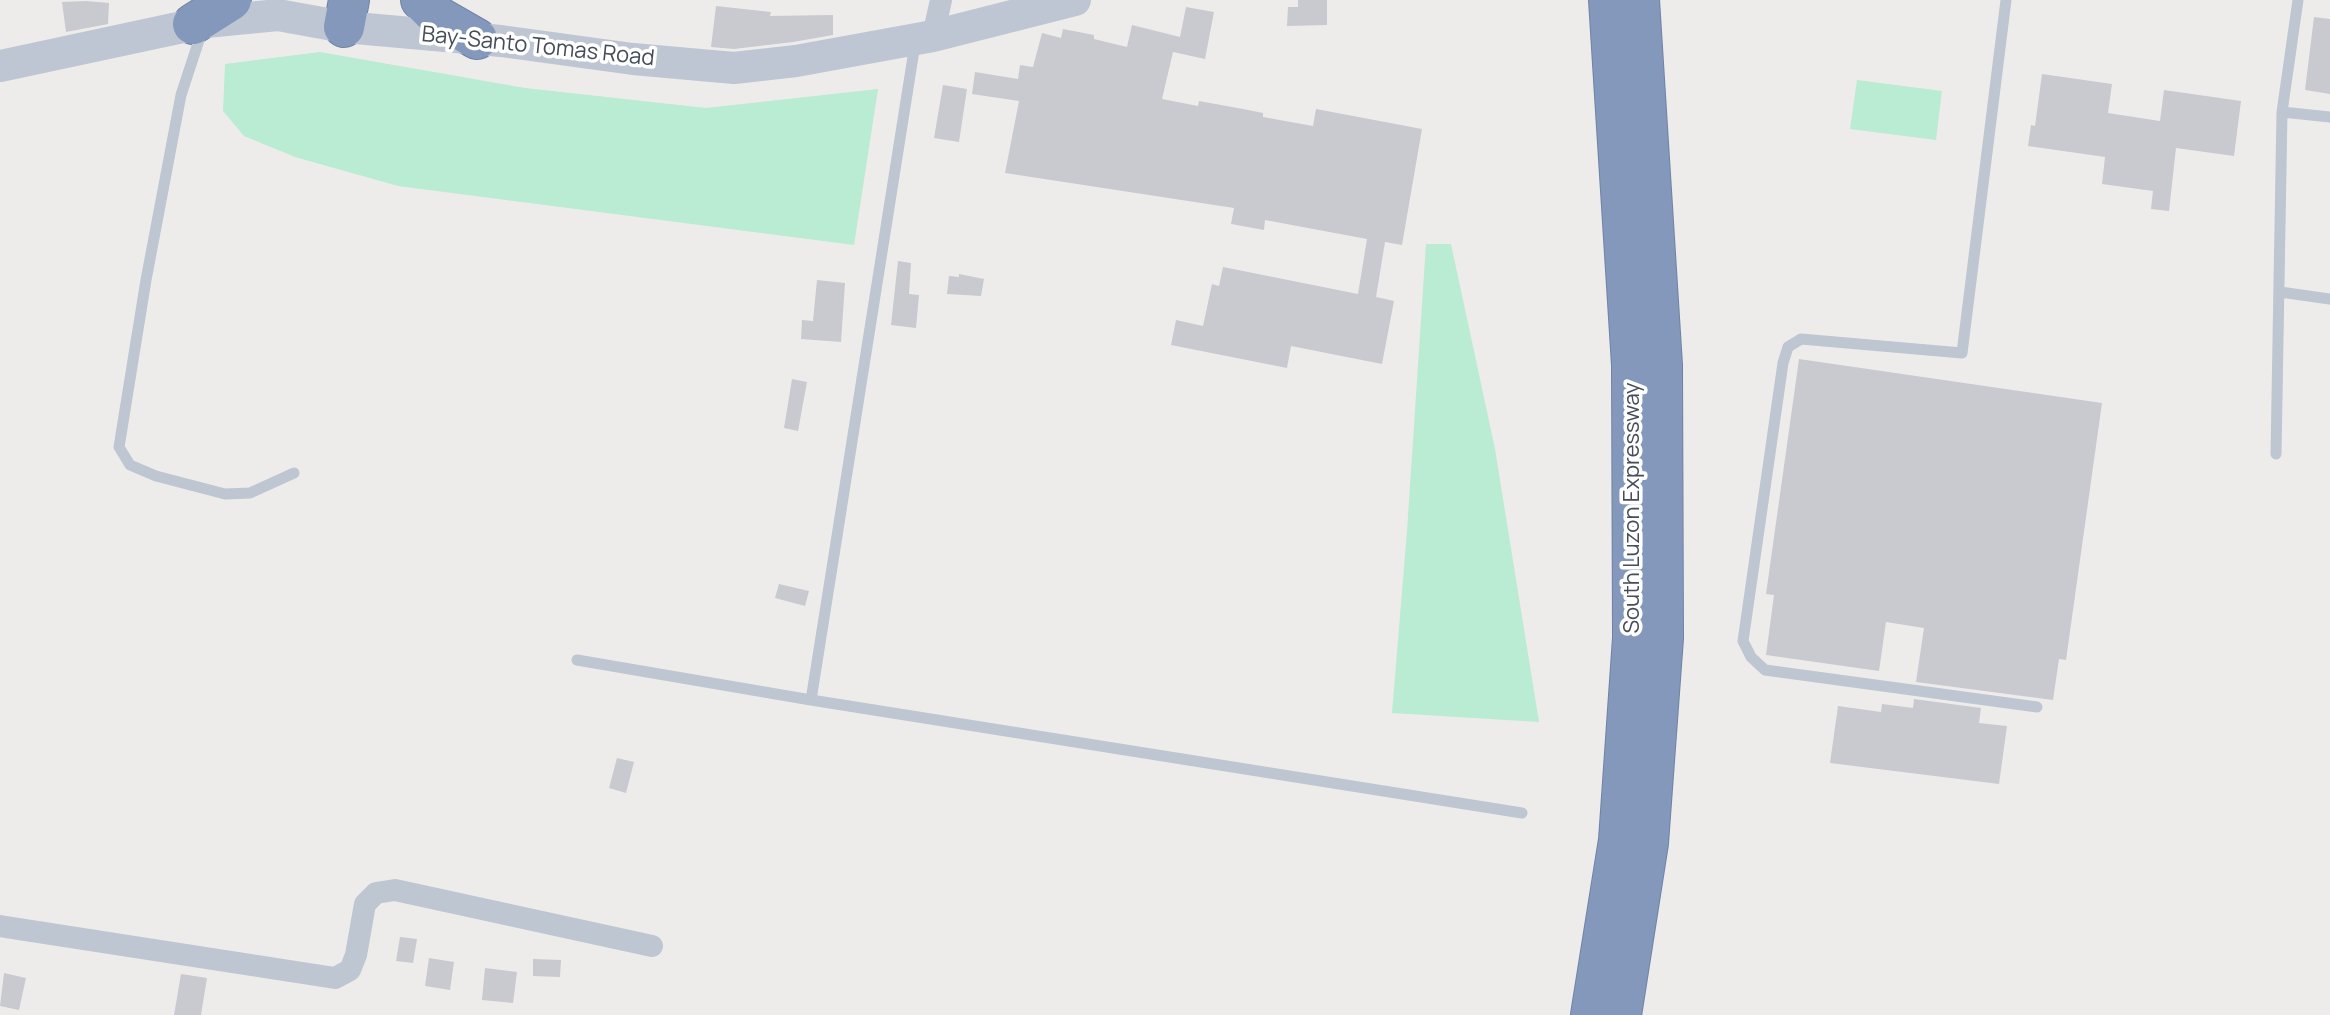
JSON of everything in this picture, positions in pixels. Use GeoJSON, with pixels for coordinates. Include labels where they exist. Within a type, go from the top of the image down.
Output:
{"type":"FeatureCollection","features":[{"type":"Feature","properties":{"kind":"highway"},"geometry":{"type":"LineString","coordinates":[[421,0],[437,16],[477,39]]}},
{"type":"Feature","properties":{"kind":"highway","name":"South Luzon Expressway"},"geometry":{"type":"LineString","coordinates":[[1591,1015],[1619,840],[1633,638],[1632,365],[1625,6]]}},
{"type":"Feature","properties":{"kind":"highway","name":"South Luzon Expressway"},"geometry":{"type":"LineString","coordinates":[[1621,1015],[1648,843],[1663,638],[1662,365],[1625,6]]}},
{"type":"Feature","properties":{"kind":"main road","name":"Bay-Santo Tomas Road"},"geometry":{"type":"LineString","coordinates":[[0,66],[210,15],[338,13],[477,39],[734,68],[796,61],[925,38],[1075,0]]}},
{"type":"Feature","properties":{"kind":"street"},"geometry":{"type":"LineString","coordinates":[[925,38],[941,0]]}},
{"type":"Feature","properties":{"kind":"street"},"geometry":{"type":"LineString","coordinates":[[0,926],[335,978],[350,970],[356,955],[365,904],[376,893],[395,890],[652,946]]}},
{"type":"Feature","properties":{"kind":"lane"},"geometry":{"type":"LineString","coordinates":[[2006,0],[1962,353],[1801,339],[1788,347],[1783,363],[1743,641],[1751,657],[1765,670],[2037,707]]}},
{"type":"Feature","properties":{"kind":"lane"},"geometry":{"type":"LineString","coordinates":[[2276,454],[2282,112],[2298,0]]}},
{"type":"Feature","properties":{"kind":"lane"},"geometry":{"type":"LineString","coordinates":[[210,15],[181,95],[119,447],[130,465],[156,476],[225,494],[250,493],[294,473]]}},
{"type":"Feature","properties":{"kind":"lane"},"geometry":{"type":"LineString","coordinates":[[811,700],[925,38]]}},
{"type":"Feature","properties":{"kind":"lane"},"geometry":{"type":"LineString","coordinates":[[2282,112],[2330,117]]}},
{"type":"Feature","properties":{"kind":"lane"},"geometry":{"type":"LineString","coordinates":[[2280,292],[2330,299]]}},
{"type":"Feature","properties":{"kind":"lane"},"geometry":{"type":"LineString","coordinates":[[577,660],[1522,813]]}},
{"type":"Feature","properties":{"kind":"green space"},"geometry":{"type":"Polygon","coordinates":[[[320,52],[525,88],[706,108],[878,89],[854,245],[398,186],[295,157],[244,136],[223,111],[225,64],[320,52]]]}},
{"type":"Feature","properties":{"kind":"green space"},"geometry":{"type":"Polygon","coordinates":[[[1857,80],[1942,91],[1936,140],[1850,129],[1857,80]]]}},
{"type":"Feature","properties":{"kind":"green space"},"geometry":{"type":"Polygon","coordinates":[[[1426,244],[1451,244],[1495,449],[1539,722],[1392,713],[1426,244]]]}},
{"type":"Feature","properties":{"kind":"building"},"geometry":{"type":"Polygon","coordinates":[[[1298,0],[1327,0],[1327,25],[1287,26],[1288,7],[1298,7],[1298,0]]]}},
{"type":"Feature","properties":{"kind":"building"},"geometry":{"type":"Polygon","coordinates":[[[62,2],[109,3],[108,24],[66,32],[62,2]]]}},
{"type":"Feature","properties":{"kind":"building"},"geometry":{"type":"Polygon","coordinates":[[[716,6],[771,12],[770,16],[833,15],[833,35],[734,49],[711,47],[716,6]]]}},
{"type":"Feature","properties":{"kind":"building"},"geometry":{"type":"Polygon","coordinates":[[[1186,7],[1214,12],[1205,59],[1173,52],[1162,99],[1198,106],[1199,101],[1313,126],[1316,109],[1422,129],[1402,245],[1385,242],[1376,297],[1394,301],[1382,364],[1291,346],[1287,368],[1171,345],[1176,320],[1203,326],[1212,284],[1219,286],[1223,267],[1358,294],[1367,239],[1265,220],[1264,230],[1231,224],[1234,208],[1005,173],[1019,101],[972,94],[975,72],[1018,79],[1020,65],[1033,67],[1042,33],[1061,38],[1063,29],[1094,35],[1094,39],[1127,47],[1132,25],[1180,37],[1186,7]]]}},
{"type":"Feature","properties":{"kind":"building"},"geometry":{"type":"Polygon","coordinates":[[[2314,17],[2330,19],[2330,94],[2305,90],[2314,17]]]}},
{"type":"Feature","properties":{"kind":"building"},"geometry":{"type":"Polygon","coordinates":[[[2042,74],[2112,84],[2108,113],[2160,121],[2164,90],[2241,101],[2234,156],[2176,148],[2169,211],[2151,209],[2153,191],[2102,184],[2105,157],[2028,146],[2031,125],[2035,126],[2042,74]]]}},
{"type":"Feature","properties":{"kind":"building"},"geometry":{"type":"Polygon","coordinates":[[[943,85],[967,89],[959,142],[934,138],[943,85]]]}},
{"type":"Feature","properties":{"kind":"building"},"geometry":{"type":"Polygon","coordinates":[[[898,261],[911,263],[909,294],[919,295],[916,328],[891,325],[898,261]]]}},
{"type":"Feature","properties":{"kind":"building"},"geometry":{"type":"Polygon","coordinates":[[[959,274],[984,279],[981,296],[947,294],[949,276],[959,277],[959,274]]]}},
{"type":"Feature","properties":{"kind":"building"},"geometry":{"type":"Polygon","coordinates":[[[817,280],[845,283],[841,342],[801,339],[802,320],[813,321],[817,280]]]}},
{"type":"Feature","properties":{"kind":"building"},"geometry":{"type":"Polygon","coordinates":[[[1799,359],[2102,403],[2066,660],[2059,659],[2053,700],[1916,682],[1924,628],[1886,622],[1879,671],[1766,655],[1774,595],[1766,594],[1799,359]]]}},
{"type":"Feature","properties":{"kind":"building"},"geometry":{"type":"Polygon","coordinates":[[[792,379],[807,382],[798,431],[784,428],[792,379]]]}},
{"type":"Feature","properties":{"kind":"building"},"geometry":{"type":"Polygon","coordinates":[[[779,584],[809,591],[805,606],[775,598],[779,584]]]}},
{"type":"Feature","properties":{"kind":"building"},"geometry":{"type":"Polygon","coordinates":[[[1914,699],[1981,708],[1979,723],[2007,726],[1999,784],[1830,763],[1838,706],[1881,712],[1882,704],[1913,708],[1914,699]]]}},
{"type":"Feature","properties":{"kind":"building"},"geometry":{"type":"Polygon","coordinates":[[[617,758],[634,762],[626,793],[609,788],[617,758]]]}},
{"type":"Feature","properties":{"kind":"building"},"geometry":{"type":"Polygon","coordinates":[[[400,937],[417,939],[413,963],[396,961],[400,937]]]}},
{"type":"Feature","properties":{"kind":"building"},"geometry":{"type":"Polygon","coordinates":[[[429,958],[454,962],[450,990],[425,986],[429,958]]]}},
{"type":"Feature","properties":{"kind":"building"},"geometry":{"type":"Polygon","coordinates":[[[533,959],[561,960],[560,977],[533,976],[533,959]]]}},
{"type":"Feature","properties":{"kind":"building"},"geometry":{"type":"Polygon","coordinates":[[[485,968],[517,972],[513,1003],[482,1000],[485,968]]]}},
{"type":"Feature","properties":{"kind":"building"},"geometry":{"type":"Polygon","coordinates":[[[4,973],[26,978],[19,1010],[0,1006],[4,973]]]}},
{"type":"Feature","properties":{"kind":"building"},"geometry":{"type":"Polygon","coordinates":[[[181,974],[207,978],[201,1015],[174,1015],[181,974]]]}}]}
